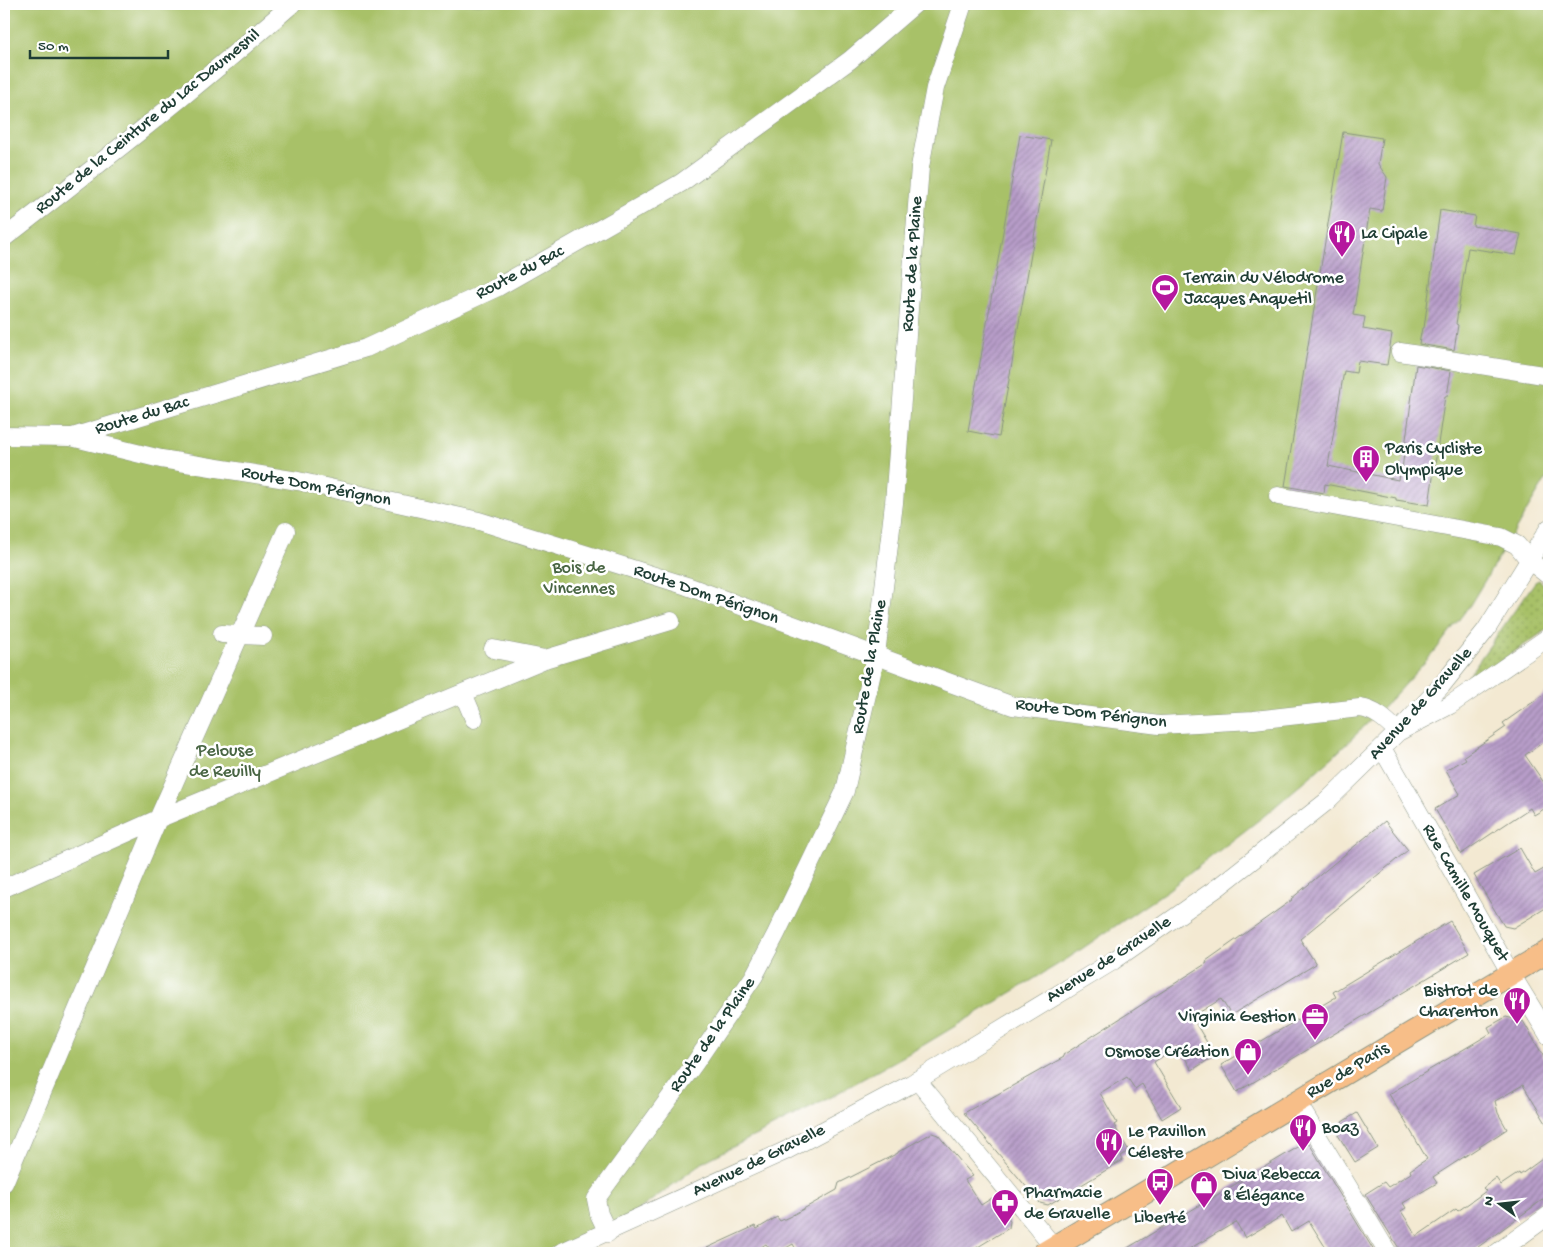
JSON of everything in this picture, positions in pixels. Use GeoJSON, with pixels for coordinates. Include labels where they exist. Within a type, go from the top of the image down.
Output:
{"type":"FeatureCollection","features":[{"type":"Feature","properties":{"kind":"main road","name":"Rue de Paris"},"geometry":{"type":"LineString","coordinates":[[1053,1251],[1549,951]]}},
{"type":"Feature","properties":{"kind":"street","name":"Route de la Ceinture du Lac Daumesnil"},"geometry":{"type":"LineString","coordinates":[[4,238],[120,148],[248,43],[292,4]]}},
{"type":"Feature","properties":{"kind":"street","name":"Route du Bac"},"geometry":{"type":"LineString","coordinates":[[71,437],[366,348],[498,287],[681,183],[850,60],[915,4]]}},
{"type":"Feature","properties":{"kind":"street","name":"Route de la Plaine"},"geometry":{"type":"LineString","coordinates":[[608,1233],[599,1214],[596,1199],[695,1063],[754,976],[845,791],[876,655],[894,503],[920,167],[936,88],[963,4]]}},
{"type":"Feature","properties":{"kind":"street"},"geometry":{"type":"LineString","coordinates":[[1400,352],[1549,376]]}},
{"type":"Feature","properties":{"kind":"street","name":"Route Dom Pérignon"},"geometry":{"type":"LineString","coordinates":[[4,436],[71,437],[161,459],[298,481],[479,521],[687,586],[1013,706],[1159,725],[1254,720],[1360,708],[1368,709],[1382,717],[1398,732]]}},
{"type":"Feature","properties":{"kind":"street"},"geometry":{"type":"LineString","coordinates":[[1278,496],[1501,537],[1517,545],[1530,561],[1549,576]]}},
{"type":"Feature","properties":{"kind":"street","name":"Avenue de Gravelle"},"geometry":{"type":"LineString","coordinates":[[560,1253],[608,1233],[785,1151],[917,1080],[1113,961],[1217,888],[1326,802],[1398,732],[1442,685],[1486,630],[1549,528]]}},
{"type":"Feature","properties":{"kind":"street"},"geometry":{"type":"LineString","coordinates":[[4,1183],[158,819],[286,531]]}},
{"type":"Feature","properties":{"kind":"street"},"geometry":{"type":"LineString","coordinates":[[4,888],[158,819],[546,659],[671,622]]}},
{"type":"Feature","properties":{"kind":"street"},"geometry":{"type":"LineString","coordinates":[[222,634],[263,636]]}},
{"type":"Feature","properties":{"kind":"street"},"geometry":{"type":"LineString","coordinates":[[1398,732],[1450,705],[1549,637]]}},
{"type":"Feature","properties":{"kind":"street"},"geometry":{"type":"LineString","coordinates":[[493,649],[546,659]]}},
{"type":"Feature","properties":{"kind":"street"},"geometry":{"type":"LineString","coordinates":[[1442,685],[1450,705]]}},
{"type":"Feature","properties":{"kind":"street"},"geometry":{"type":"LineString","coordinates":[[462,693],[474,719]]}},
{"type":"Feature","properties":{"kind":"street","name":"Rue Camille Mouquet"},"geometry":{"type":"LineString","coordinates":[[1382,748],[1511,974],[1549,1036]]}},
{"type":"Feature","properties":{"kind":"street"},"geometry":{"type":"LineString","coordinates":[[917,1080],[1053,1251]]}},
{"type":"Feature","properties":{"kind":"street"},"geometry":{"type":"LineString","coordinates":[[1297,1102],[1388,1253]]}},
{"type":"Feature","properties":{"kind":"street"},"geometry":{"type":"LineString","coordinates":[[1497,1253],[1549,1215]]}},
{"type":"Feature","properties":{"kind":"green space","name":"Bois de Vincennes"},"geometry":{"type":"Polygon","coordinates":[[[4,4],[1549,4],[1549,474],[1470,605],[1435,651],[1381,710],[1334,756],[1264,816],[1168,890],[1067,959],[922,1046],[814,1106],[705,1161],[580,1253],[4,1253],[4,4]]]}},
{"type":"Feature","properties":{"kind":"green space"},"geometry":{"type":"Polygon","coordinates":[[[1539,580],[1549,589],[1549,628],[1470,682],[1467,679],[1468,676],[1535,582],[1539,580]]]}},
{"type":"Feature","properties":{"kind":"building","name":"La Cipale"},"geometry":{"type":"Polygon","coordinates":[[[1343,132],[1382,138],[1378,164],[1387,177],[1382,211],[1370,209],[1353,315],[1365,317],[1363,329],[1392,334],[1387,365],[1358,361],[1356,373],[1344,371],[1328,466],[1398,480],[1400,468],[1402,469],[1416,365],[1451,371],[1447,396],[1445,396],[1429,505],[1396,500],[1396,498],[1325,484],[1324,493],[1285,486],[1343,132]]]}},
{"type":"Feature","properties":{"kind":"building"},"geometry":{"type":"Polygon","coordinates":[[[1020,135],[1051,140],[999,437],[968,431],[1020,135]]]}},
{"type":"Feature","properties":{"kind":"building"},"geometry":{"type":"Polygon","coordinates":[[[1440,210],[1475,216],[1473,226],[1521,234],[1516,255],[1468,248],[1456,324],[1458,325],[1454,350],[1419,344],[1422,328],[1424,328],[1440,210]]]}},
{"type":"Feature","properties":{"kind":"building"},"geometry":{"type":"Polygon","coordinates":[[[1549,691],[1549,738],[1525,755],[1549,790],[1549,806],[1534,815],[1530,808],[1461,854],[1435,809],[1460,794],[1446,770],[1466,759],[1464,756],[1506,727],[1503,723],[1549,691]]]}},
{"type":"Feature","properties":{"kind":"building"},"geometry":{"type":"Polygon","coordinates":[[[1385,821],[1408,850],[1300,939],[1316,964],[1231,1015],[1221,999],[1192,1017],[1215,1056],[1192,1070],[1178,1046],[1154,1062],[1181,1107],[1162,1119],[1142,1084],[1135,1089],[1127,1077],[1100,1093],[1117,1123],[1114,1125],[1129,1151],[1121,1156],[1123,1160],[1048,1205],[1040,1203],[964,1113],[1064,1057],[1063,1055],[1207,963],[1206,961],[1292,900],[1385,821]]]}},
{"type":"Feature","properties":{"kind":"building"},"geometry":{"type":"Polygon","coordinates":[[[1520,848],[1535,874],[1549,866],[1549,906],[1513,928],[1504,926],[1474,875],[1520,848]]]}},
{"type":"Feature","properties":{"kind":"building"},"geometry":{"type":"Polygon","coordinates":[[[1450,921],[1469,953],[1237,1092],[1221,1065],[1336,997],[1333,992],[1450,921]]]}},
{"type":"Feature","properties":{"kind":"building"},"geometry":{"type":"Polygon","coordinates":[[[1506,1017],[1523,1021],[1549,1066],[1549,1128],[1523,1085],[1495,1101],[1498,1113],[1507,1129],[1433,1177],[1437,1183],[1403,1203],[1406,1208],[1401,1211],[1417,1236],[1486,1191],[1483,1188],[1496,1178],[1501,1185],[1519,1173],[1520,1175],[1549,1154],[1549,1195],[1470,1253],[1402,1253],[1365,1194],[1384,1182],[1388,1187],[1411,1173],[1410,1170],[1427,1159],[1389,1094],[1491,1033],[1488,1027],[1506,1017]]]}},
{"type":"Feature","properties":{"kind":"building"},"geometry":{"type":"Polygon","coordinates":[[[1357,1113],[1378,1148],[1355,1162],[1338,1135],[1342,1122],[1357,1113]]]}},
{"type":"Feature","properties":{"kind":"building"},"geometry":{"type":"Polygon","coordinates":[[[932,1133],[938,1135],[973,1176],[965,1180],[981,1205],[992,1198],[1010,1221],[1009,1228],[968,1253],[798,1253],[793,1244],[781,1251],[779,1248],[772,1252],[766,1244],[751,1253],[696,1253],[755,1226],[757,1229],[777,1217],[780,1221],[789,1217],[837,1190],[839,1183],[898,1153],[932,1133]]]}},
{"type":"Feature","properties":{"kind":"building"},"geometry":{"type":"Polygon","coordinates":[[[1305,1143],[1310,1145],[1374,1251],[1370,1253],[1329,1253],[1309,1221],[1291,1232],[1282,1216],[1245,1238],[1236,1222],[1182,1253],[1119,1253],[1305,1143]]]}},
{"type":"Feature","properties":{"kind":"place","name":"La Cipale"},"geometry":{"type":"Point","coordinates":[1342,258]}},
{"type":"Feature","properties":{"kind":"place","name":"Terrain du Vélodrome Jacques Anquetil"},"geometry":{"type":"Point","coordinates":[1165,312]}},
{"type":"Feature","properties":{"kind":"place","name":"Paris Cycliste Olympique"},"geometry":{"type":"Point","coordinates":[1366,483]}},
{"type":"Feature","properties":{"kind":"place","name":"Bistrot de Charenton"},"geometry":{"type":"Point","coordinates":[1517,1025]}},
{"type":"Feature","properties":{"kind":"place","name":"Virginia Gestion"},"geometry":{"type":"Point","coordinates":[1315,1041]}},
{"type":"Feature","properties":{"kind":"place","name":"Osmose Création"},"geometry":{"type":"Point","coordinates":[1248,1076]}},
{"type":"Feature","properties":{"kind":"place","name":"Boaz"},"geometry":{"type":"Point","coordinates":[1303,1152]}},
{"type":"Feature","properties":{"kind":"place","name":"Le Pavillon Céleste"},"geometry":{"type":"Point","coordinates":[1109,1166]}},
{"type":"Feature","properties":{"kind":"place","name":"Liberté"},"geometry":{"type":"Point","coordinates":[1160,1206]}},
{"type":"Feature","properties":{"kind":"place","name":"Diva Rebecca & Élégance"},"geometry":{"type":"Point","coordinates":[1204,1209]}},
{"type":"Feature","properties":{"kind":"place","name":"Pharmacie de Gravelle"},"geometry":{"type":"Point","coordinates":[1005,1227]}},
{"type":"Feature","properties":{"kind":"park label","name":"Pelouse de Reuilly"},"geometry":{"type":"Point","coordinates":[225,761]}}]}
